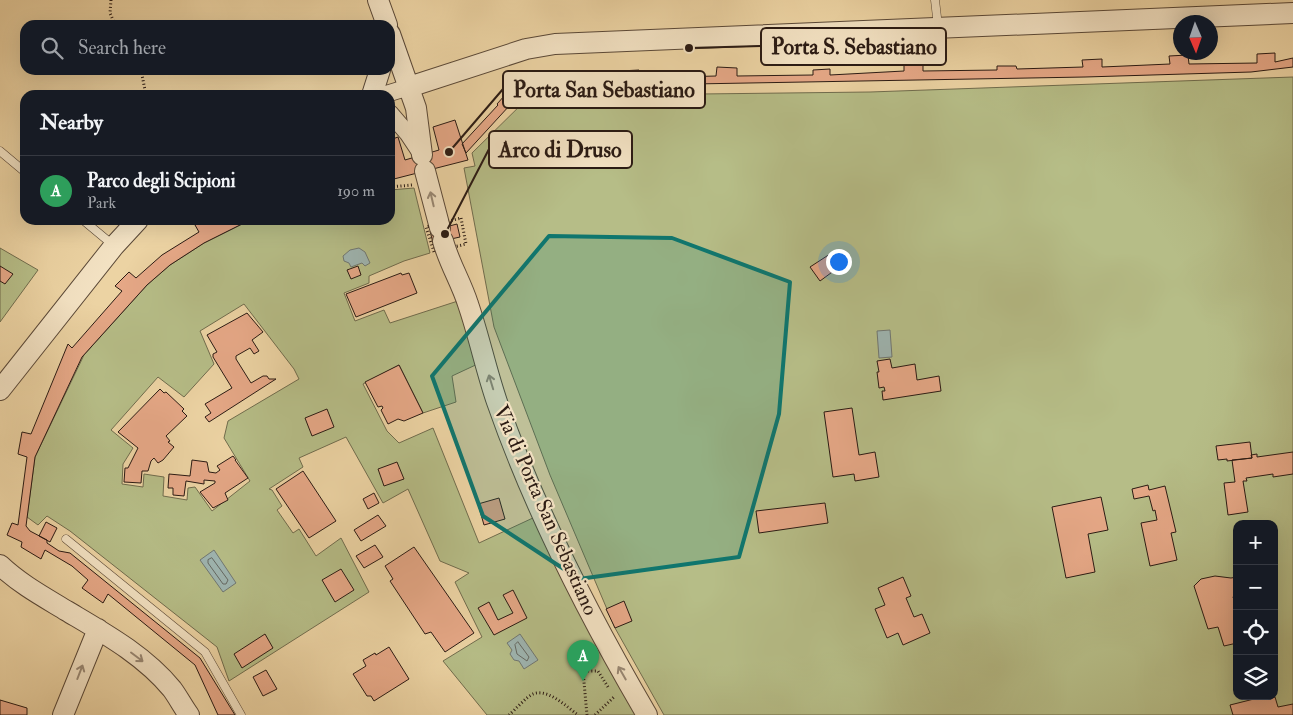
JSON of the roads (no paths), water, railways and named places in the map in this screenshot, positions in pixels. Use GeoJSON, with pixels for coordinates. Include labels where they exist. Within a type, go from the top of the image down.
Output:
{"type":"FeatureCollection","features":[{"type":"Feature","properties":{"kind":"street"},"geometry":{"type":"LineString","coordinates":[[395,91],[526,49],[555,44],[1293,13]]}},
{"type":"Feature","properties":{"kind":"street","name":"Via di Porta San Sebastiano"},"geometry":{"type":"LineString","coordinates":[[395,48],[417,115],[424,163],[441,235],[461,283],[497,401],[531,488],[595,623],[647,715]]}},
{"type":"Feature","properties":{"kind":"street"},"geometry":{"type":"LineString","coordinates":[[374,90],[378,75]]}},
{"type":"Feature","properties":{"kind":"street","name":"Via di Porta San Sebastiano"},"geometry":{"type":"LineString","coordinates":[[395,119],[408,134],[424,163]]}},
{"type":"Feature","properties":{"kind":"street"},"geometry":{"type":"LineString","coordinates":[[0,390],[114,246],[133,225]]}},
{"type":"Feature","properties":{"kind":"street"},"geometry":{"type":"LineString","coordinates":[[0,566],[17,580],[98,629],[135,655],[172,690],[189,715]]}},
{"type":"Feature","properties":{"kind":"street"},"geometry":{"type":"LineString","coordinates":[[63,715],[98,629]]}},
{"type":"Feature","properties":{"kind":"lane"},"geometry":{"type":"LineString","coordinates":[[935,0],[938,28]]}},
{"type":"Feature","properties":{"kind":"lane"},"geometry":{"type":"LineString","coordinates":[[0,151],[20,168]]}},
{"type":"Feature","properties":{"kind":"lane"},"geometry":{"type":"LineString","coordinates":[[89,225],[114,246]]}},
{"type":"Feature","properties":{"kind":"lane"},"geometry":{"type":"LineString","coordinates":[[66,539],[205,652],[241,715]]}},
{"type":"Feature","properties":{"kind":"water"},"geometry":{"type":"Polygon","coordinates":[[[359,248],[365,252],[370,263],[365,266],[362,263],[351,267],[349,263],[344,261],[343,256],[350,250],[359,248]]]}},
{"type":"Feature","properties":{"kind":"water"},"geometry":{"type":"Polygon","coordinates":[[[890,330],[892,357],[879,358],[877,331],[890,330]]]}},
{"type":"Feature","properties":{"kind":"water"},"geometry":{"type":"Polygon","coordinates":[[[214,550],[236,583],[223,592],[200,560],[214,550]]]}},
{"type":"Feature","properties":{"kind":"water"},"geometry":{"type":"Polygon","coordinates":[[[520,634],[538,660],[524,669],[519,661],[514,660],[510,654],[512,650],[507,643],[520,634]]]}},
{"type":"Feature","properties":{"kind":"place","name":"Porta S. Sebastiano"},"geometry":{"type":"Point","coordinates":[689,48]}},
{"type":"Feature","properties":{"kind":"place","name":"Porta San Sebastiano"},"geometry":{"type":"Point","coordinates":[449,152]}},
{"type":"Feature","properties":{"kind":"place","name":"Arco di Druso"},"geometry":{"type":"Point","coordinates":[445,234]}},
{"type":"Feature","properties":{"kind":"place","name":"Parco degli Scipioni"},"geometry":{"type":"Point","coordinates":[583,681]}}]}
